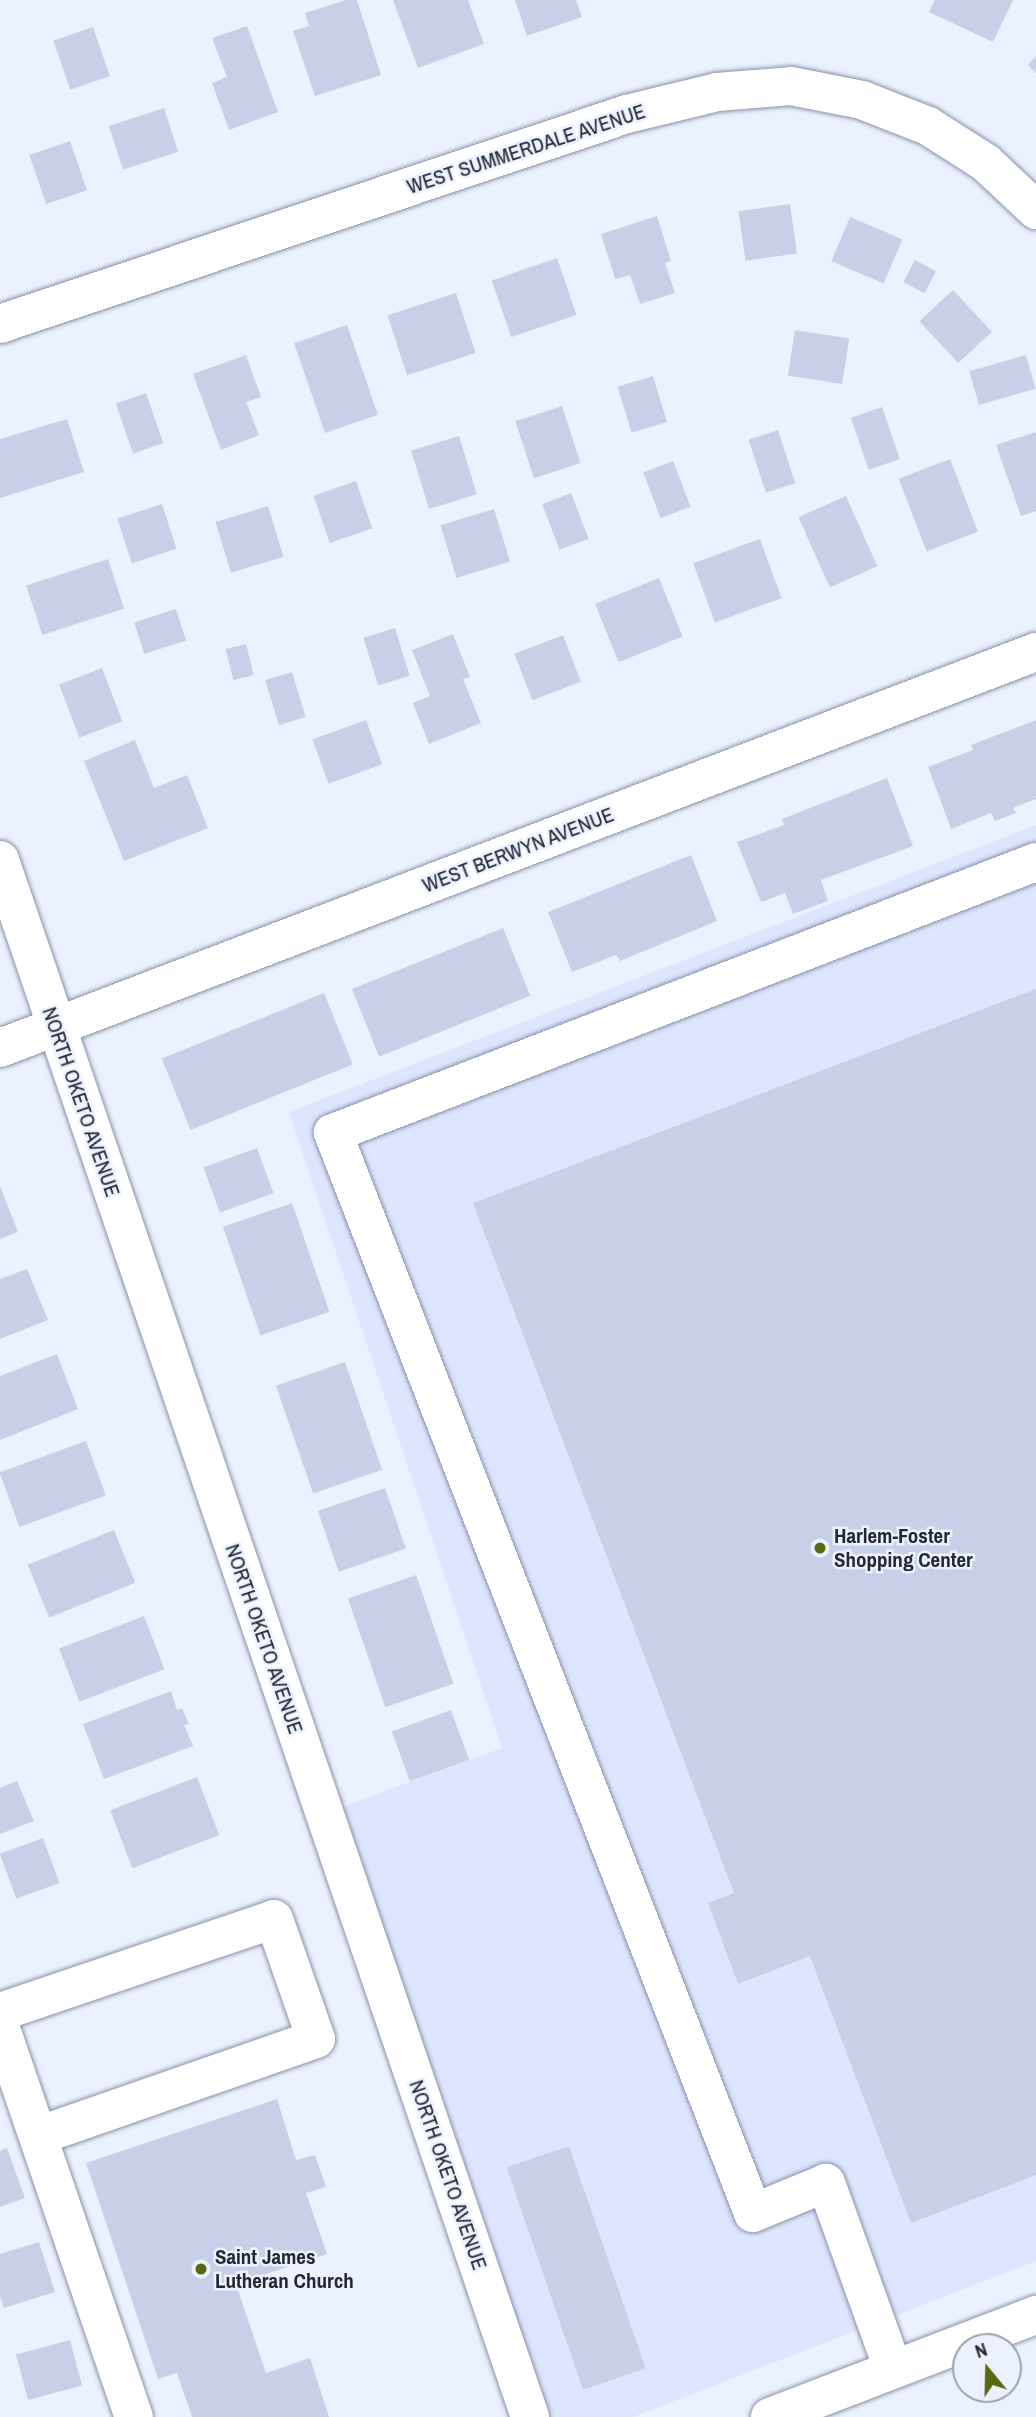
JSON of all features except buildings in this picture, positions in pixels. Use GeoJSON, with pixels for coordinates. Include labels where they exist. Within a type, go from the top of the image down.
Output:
{"type":"FeatureCollection","features":[{"type":"Feature","properties":{"kind":"street","name":"WEST SUMMERDALE AVENUE"},"geometry":{"type":"LineString","coordinates":[[0,324],[627,114],[717,92],[791,86],[862,100],[928,126],[986,163],[1036,210]]}},
{"type":"Feature","properties":{"kind":"street","name":"WEST BERWYN AVENUE"},"geometry":{"type":"LineString","coordinates":[[0,1048],[1036,652]]}},
{"type":"Feature","properties":{"kind":"street","name":"NORTH OKETO AVENUE"},"geometry":{"type":"LineString","coordinates":[[0,860],[530,2417]]}},
{"type":"Feature","properties":{"kind":"street"},"geometry":{"type":"LineString","coordinates":[[893,2369],[826,2183],[752,2213],[333,1133],[1036,862]]}},
{"type":"Feature","properties":{"kind":"street"},"geometry":{"type":"LineString","coordinates":[[0,2012],[274,1919],[316,2039],[38,2136]]}},
{"type":"Feature","properties":{"kind":"street"},"geometry":{"type":"LineString","coordinates":[[0,2026],[134,2417]]}},
{"type":"Feature","properties":{"kind":"street"},"geometry":{"type":"LineString","coordinates":[[770,2417],[1036,2315]]}},
{"type":"Feature","properties":{"kind":"shaded area","name":"Harlem-Foster Shopping Center"},"geometry":{"type":"Polygon","coordinates":[[[1036,825],[1036,2261],[633,2417],[545,2417],[339,1808],[502,1748],[289,1112],[1036,825]]]}},
{"type":"Feature","properties":{"kind":"place","name":"Harlem-Foster Shopping Center"},"geometry":{"type":"Point","coordinates":[820,1548]}},
{"type":"Feature","properties":{"kind":"place","name":"Saint James Lutheran Church"},"geometry":{"type":"Point","coordinates":[201,2269]}}]}
